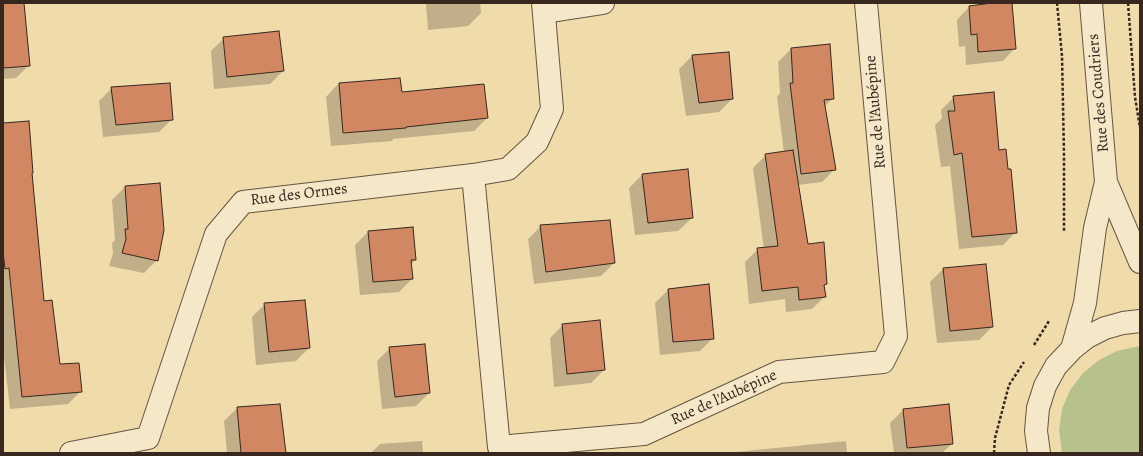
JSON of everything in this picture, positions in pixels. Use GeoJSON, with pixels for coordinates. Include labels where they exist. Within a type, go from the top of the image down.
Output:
{"type":"FeatureCollection","features":[{"type":"Feature","properties":{"kind":"street"},"geometry":{"type":"LineString","coordinates":[[544,8],[602,3]]}},
{"type":"Feature","properties":{"kind":"street","name":"Rue de l'Aubépine"},"geometry":{"type":"LineString","coordinates":[[473,175],[499,447],[644,434],[779,372],[884,362],[896,336],[866,3]]}},
{"type":"Feature","properties":{"kind":"street","name":"Rue des Coudriers"},"geometry":{"type":"LineString","coordinates":[[1091,3],[1106,182],[1140,262]]}},
{"type":"Feature","properties":{"kind":"street","name":"Rue des Ormes"},"geometry":{"type":"LineString","coordinates":[[71,453],[148,438],[216,234],[243,202],[473,175],[508,169],[537,142],[552,109],[544,8]]}},
{"type":"Feature","properties":{"kind":"street","name":"Rue des Coudriers"},"geometry":{"type":"LineString","coordinates":[[1072,349],[1085,303],[1095,228],[1106,182]]}},
{"type":"Feature","properties":{"kind":"street"},"geometry":{"type":"LineString","coordinates":[[1038,453],[1036,431],[1038,408],[1045,386],[1056,366],[1072,349],[1087,337],[1105,328],[1123,323],[1140,321]]}},
{"type":"Feature","properties":{"kind":"path"},"geometry":{"type":"LineString","coordinates":[[1057,3],[1062,56],[1064,234]]}},
{"type":"Feature","properties":{"kind":"path"},"geometry":{"type":"LineString","coordinates":[[1128,3],[1135,97],[1140,128]]}},
{"type":"Feature","properties":{"kind":"green space"},"geometry":{"type":"Polygon","coordinates":[[[1140,346],[1140,453],[1062,453],[1059,430],[1062,409],[1070,390],[1083,373],[1099,360],[1117,351],[1140,346]]]}},
{"type":"Feature","properties":{"kind":"building"},"geometry":{"type":"Polygon","coordinates":[[[3,3],[24,3],[30,66],[3,68],[3,3]]]}},
{"type":"Feature","properties":{"kind":"building"},"geometry":{"type":"Polygon","coordinates":[[[992,3],[1012,3],[1016,49],[978,52],[977,34],[971,35],[969,6],[992,3]]]}},
{"type":"Feature","properties":{"kind":"building"},"geometry":{"type":"Polygon","coordinates":[[[279,31],[284,71],[227,77],[223,37],[279,31]]]}},
{"type":"Feature","properties":{"kind":"building"},"geometry":{"type":"Polygon","coordinates":[[[830,44],[834,99],[824,100],[836,170],[801,174],[790,83],[793,83],[791,48],[830,44]]]}},
{"type":"Feature","properties":{"kind":"building"},"geometry":{"type":"Polygon","coordinates":[[[729,52],[733,99],[699,103],[692,55],[729,52]]]}},
{"type":"Feature","properties":{"kind":"building"},"geometry":{"type":"Polygon","coordinates":[[[400,78],[402,92],[484,84],[488,118],[406,128],[343,133],[339,83],[400,78]]]}},
{"type":"Feature","properties":{"kind":"building"},"geometry":{"type":"Polygon","coordinates":[[[170,83],[173,120],[116,125],[111,87],[170,83]]]}},
{"type":"Feature","properties":{"kind":"building"},"geometry":{"type":"Polygon","coordinates":[[[994,92],[999,150],[1006,149],[1008,169],[1011,169],[1017,233],[972,237],[962,153],[954,155],[948,111],[955,111],[953,96],[994,92]]]}},
{"type":"Feature","properties":{"kind":"building"},"geometry":{"type":"Polygon","coordinates":[[[29,121],[32,173],[44,301],[52,300],[60,364],[79,363],[82,392],[22,397],[9,268],[5,269],[3,252],[3,123],[29,121]]]}},
{"type":"Feature","properties":{"kind":"building"},"geometry":{"type":"Polygon","coordinates":[[[793,150],[808,244],[824,242],[827,284],[824,285],[826,297],[799,300],[798,287],[762,291],[757,248],[778,246],[765,154],[793,150]]]}},
{"type":"Feature","properties":{"kind":"building"},"geometry":{"type":"Polygon","coordinates":[[[688,169],[693,218],[648,223],[642,174],[688,169]]]}},
{"type":"Feature","properties":{"kind":"building"},"geometry":{"type":"Polygon","coordinates":[[[160,183],[164,230],[158,261],[122,253],[126,239],[125,229],[128,229],[125,186],[160,183]]]}},
{"type":"Feature","properties":{"kind":"building"},"geometry":{"type":"Polygon","coordinates":[[[610,220],[615,263],[546,272],[540,225],[610,220]]]}},
{"type":"Feature","properties":{"kind":"building"},"geometry":{"type":"Polygon","coordinates":[[[413,227],[416,260],[411,260],[413,279],[373,282],[368,231],[413,227]]]}},
{"type":"Feature","properties":{"kind":"building"},"geometry":{"type":"Polygon","coordinates":[[[986,264],[993,327],[950,331],[943,268],[986,264]]]}},
{"type":"Feature","properties":{"kind":"building"},"geometry":{"type":"Polygon","coordinates":[[[709,284],[714,339],[673,342],[668,289],[709,284]]]}},
{"type":"Feature","properties":{"kind":"building"},"geometry":{"type":"Polygon","coordinates":[[[305,300],[310,348],[269,352],[264,303],[305,300]]]}},
{"type":"Feature","properties":{"kind":"building"},"geometry":{"type":"Polygon","coordinates":[[[600,320],[605,370],[567,374],[562,324],[600,320]]]}},
{"type":"Feature","properties":{"kind":"building"},"geometry":{"type":"Polygon","coordinates":[[[425,344],[430,393],[395,397],[389,347],[425,344]]]}},
{"type":"Feature","properties":{"kind":"building"},"geometry":{"type":"Polygon","coordinates":[[[280,404],[286,453],[241,453],[237,407],[280,404]]]}},
{"type":"Feature","properties":{"kind":"building"},"geometry":{"type":"Polygon","coordinates":[[[949,404],[953,444],[907,448],[903,409],[949,404]]]}}]}
